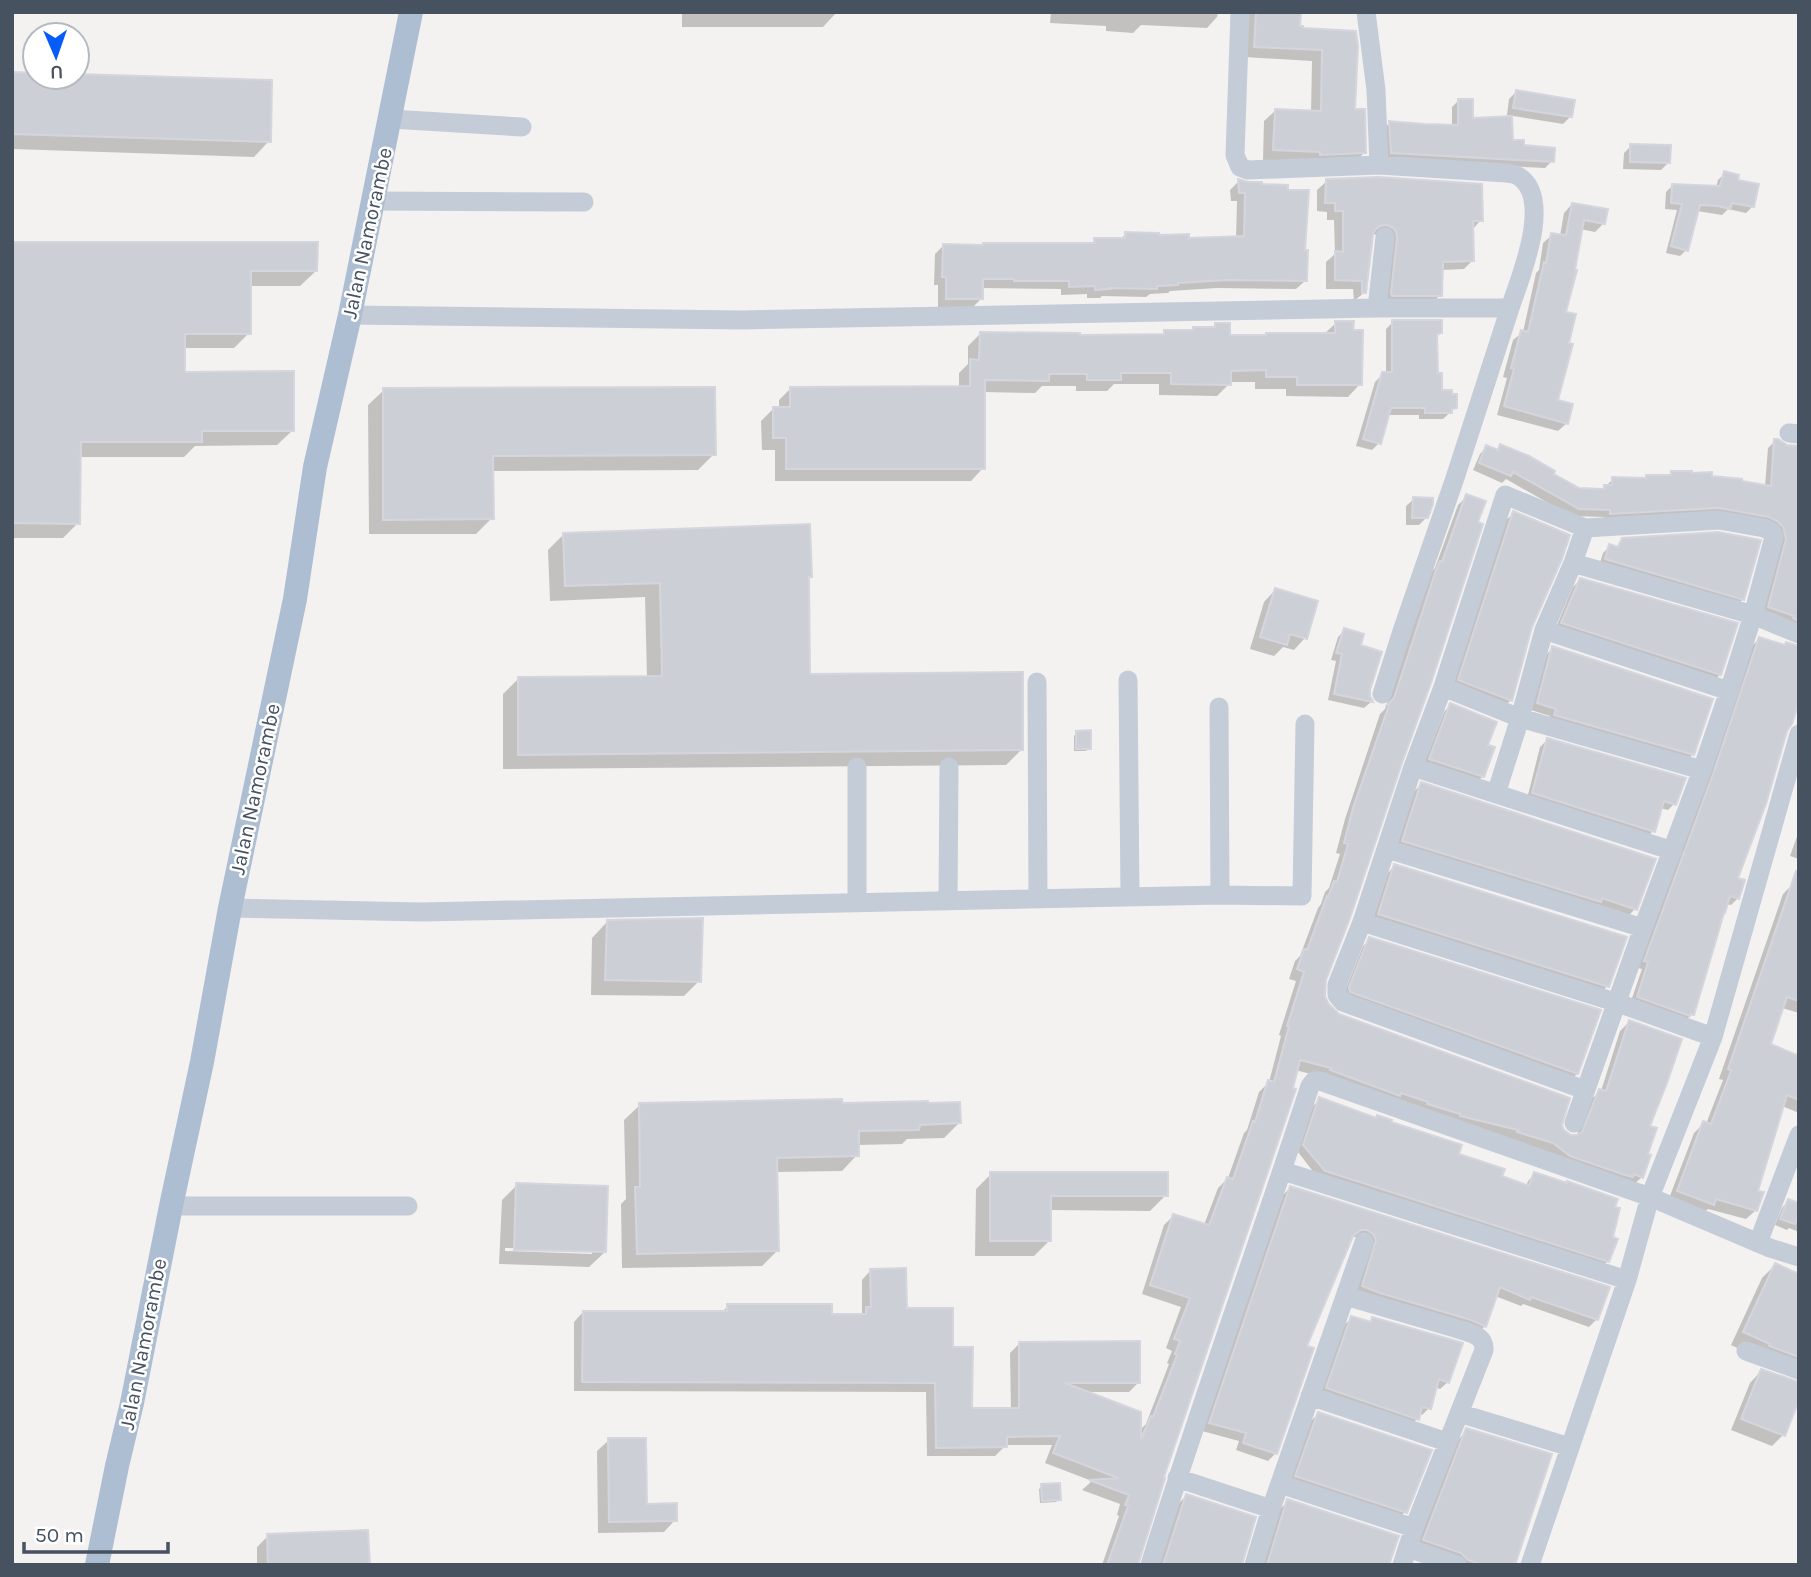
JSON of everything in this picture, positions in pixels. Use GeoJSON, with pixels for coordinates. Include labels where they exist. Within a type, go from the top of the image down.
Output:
{"type":"FeatureCollection","features":[{"type":"Feature","properties":{"kind":"main road","name":"Jalan Namorambe"},"geometry":{"type":"LineString","coordinates":[[97,1565],[295,599],[315,467],[350,315],[411,12]]}},
{"type":"Feature","properties":{"kind":"street"},"geometry":{"type":"LineString","coordinates":[[1240,12],[1235,155],[1240,166],[1248,170],[1378,165],[1507,173],[1518,176],[1526,184],[1535,211],[1529,251],[1382,694]]}},
{"type":"Feature","properties":{"kind":"street"},"geometry":{"type":"LineString","coordinates":[[1366,12],[1376,90],[1378,165]]}},
{"type":"Feature","properties":{"kind":"street"},"geometry":{"type":"LineString","coordinates":[[391,119],[522,127]]}},
{"type":"Feature","properties":{"kind":"street"},"geometry":{"type":"LineString","coordinates":[[373,201],[584,202]]}},
{"type":"Feature","properties":{"kind":"street"},"geometry":{"type":"LineString","coordinates":[[1377,308],[1385,237]]}},
{"type":"Feature","properties":{"kind":"street"},"geometry":{"type":"LineString","coordinates":[[350,315],[742,320],[1510,308]]}},
{"type":"Feature","properties":{"kind":"street"},"geometry":{"type":"LineString","coordinates":[[1574,1124],[1729,691],[1774,537],[1769,530],[1719,520],[1585,528],[1505,495],[1443,687],[1413,767],[1362,922],[1337,985],[1337,995],[1343,1002],[1585,1090]]}},
{"type":"Feature","properties":{"kind":"street"},"geometry":{"type":"LineString","coordinates":[[1496,794],[1544,630],[1585,528]]}},
{"type":"Feature","properties":{"kind":"street"},"geometry":{"type":"LineString","coordinates":[[1573,563],[1753,615],[1799,634]]}},
{"type":"Feature","properties":{"kind":"street"},"geometry":{"type":"LineString","coordinates":[[1544,630],[1729,691]]}},
{"type":"Feature","properties":{"kind":"street"},"geometry":{"type":"LineString","coordinates":[[1128,680],[1130,897]]}},
{"type":"Feature","properties":{"kind":"street"},"geometry":{"type":"LineString","coordinates":[[1037,682],[1038,899]]}},
{"type":"Feature","properties":{"kind":"street"},"geometry":{"type":"LineString","coordinates":[[1443,687],[1520,718],[1702,770]]}},
{"type":"Feature","properties":{"kind":"street"},"geometry":{"type":"LineString","coordinates":[[1219,707],[1220,895]]}},
{"type":"Feature","properties":{"kind":"street"},"geometry":{"type":"LineString","coordinates":[[230,908],[422,912],[1220,895],[1302,896],[1305,724]]}},
{"type":"Feature","properties":{"kind":"street"},"geometry":{"type":"LineString","coordinates":[[1530,1565],[1627,1280],[1650,1197],[1713,1037],[1799,734]]}},
{"type":"Feature","properties":{"kind":"street"},"geometry":{"type":"LineString","coordinates":[[856,767],[858,902]]}},
{"type":"Feature","properties":{"kind":"street"},"geometry":{"type":"LineString","coordinates":[[948,901],[949,767]]}},
{"type":"Feature","properties":{"kind":"street"},"geometry":{"type":"LineString","coordinates":[[1413,767],[1673,851]]}},
{"type":"Feature","properties":{"kind":"street"},"geometry":{"type":"LineString","coordinates":[[1387,849],[1643,928]]}},
{"type":"Feature","properties":{"kind":"street"},"geometry":{"type":"LineString","coordinates":[[1362,922],[1618,1003],[1713,1037]]}},
{"type":"Feature","properties":{"kind":"street"},"geometry":{"type":"LineString","coordinates":[[1150,1565],[1312,1082],[1317,1080],[1650,1197],[1758,1243],[1799,1257]]}},
{"type":"Feature","properties":{"kind":"street"},"geometry":{"type":"LineString","coordinates":[[1758,1243],[1799,1136]]}},
{"type":"Feature","properties":{"kind":"street"},"geometry":{"type":"LineString","coordinates":[[1283,1171],[1627,1280]]}},
{"type":"Feature","properties":{"kind":"street"},"geometry":{"type":"LineString","coordinates":[[170,1206],[408,1206]]}},
{"type":"Feature","properties":{"kind":"street"},"geometry":{"type":"LineString","coordinates":[[1254,1565],[1364,1242]]}},
{"type":"Feature","properties":{"kind":"street"},"geometry":{"type":"LineString","coordinates":[[1345,1296],[1476,1335],[1485,1345],[1405,1556],[1457,1565]]}},
{"type":"Feature","properties":{"kind":"street"},"geometry":{"type":"LineString","coordinates":[[1746,1350],[1799,1370]]}},
{"type":"Feature","properties":{"kind":"street"},"geometry":{"type":"LineString","coordinates":[[1310,1396],[1447,1442]]}},
{"type":"Feature","properties":{"kind":"street"},"geometry":{"type":"LineString","coordinates":[[1459,1413],[1570,1447]]}},
{"type":"Feature","properties":{"kind":"street"},"geometry":{"type":"LineString","coordinates":[[1177,1478],[1271,1509]]}},
{"type":"Feature","properties":{"kind":"street"},"geometry":{"type":"LineString","coordinates":[[1280,1484],[1414,1528]]}},
{"type":"Feature","properties":{"kind":"building"},"geometry":{"type":"Polygon","coordinates":[[[1256,12],[1301,12],[1300,26],[1303,28],[1356,31],[1358,46],[1355,109],[1365,109],[1366,153],[1320,155],[1320,152],[1273,150],[1275,109],[1321,111],[1322,50],[1254,47],[1256,12]]]}},
{"type":"Feature","properties":{"kind":"building"},"geometry":{"type":"Polygon","coordinates":[[[12,72],[21,72],[21,91],[91,91],[91,74],[272,80],[271,142],[12,134],[12,72]]]}},
{"type":"Feature","properties":{"kind":"building"},"geometry":{"type":"Polygon","coordinates":[[[1516,90],[1575,100],[1572,117],[1513,108],[1516,90]]]}},
{"type":"Feature","properties":{"kind":"building"},"geometry":{"type":"Polygon","coordinates":[[[1458,99],[1473,99],[1473,118],[1512,116],[1513,140],[1524,140],[1524,145],[1555,148],[1554,162],[1391,153],[1389,121],[1458,125],[1458,99]]]}},
{"type":"Feature","properties":{"kind":"building"},"geometry":{"type":"Polygon","coordinates":[[[1630,144],[1671,145],[1670,163],[1630,162],[1630,144]]]}},
{"type":"Feature","properties":{"kind":"building"},"geometry":{"type":"Polygon","coordinates":[[[1724,171],[1739,175],[1738,180],[1759,184],[1754,207],[1732,203],[1730,209],[1700,205],[1688,251],[1671,246],[1682,204],[1671,203],[1672,184],[1720,186],[1724,171]]]}},
{"type":"Feature","properties":{"kind":"building"},"geometry":{"type":"Polygon","coordinates":[[[1379,177],[1482,184],[1483,221],[1473,221],[1474,261],[1443,262],[1442,296],[1392,296],[1397,238],[1393,228],[1387,225],[1380,226],[1373,235],[1366,293],[1362,293],[1362,281],[1335,280],[1335,251],[1343,252],[1343,211],[1335,211],[1335,203],[1325,203],[1326,179],[1379,177]]]}},
{"type":"Feature","properties":{"kind":"building"},"geometry":{"type":"Polygon","coordinates":[[[1238,179],[1262,184],[1288,185],[1288,190],[1309,190],[1305,250],[1308,250],[1307,281],[1227,280],[1178,283],[1157,286],[1157,289],[1095,290],[1095,286],[1069,287],[1069,281],[983,279],[983,299],[946,299],[946,277],[942,277],[943,244],[1095,243],[1094,238],[1125,238],[1125,232],[1189,234],[1189,238],[1244,236],[1245,193],[1239,193],[1238,179]]]}},
{"type":"Feature","properties":{"kind":"building"},"geometry":{"type":"Polygon","coordinates":[[[1572,203],[1608,209],[1605,224],[1584,220],[1577,270],[1566,312],[1576,314],[1569,343],[1573,344],[1558,400],[1573,404],[1568,424],[1504,406],[1521,330],[1528,332],[1551,233],[1566,235],[1572,203]]]}},
{"type":"Feature","properties":{"kind":"building"},"geometry":{"type":"Polygon","coordinates":[[[12,242],[318,242],[317,271],[251,271],[251,334],[185,334],[185,372],[294,371],[294,431],[202,431],[202,442],[81,442],[80,524],[12,523],[12,242]]]}},
{"type":"Feature","properties":{"kind":"building"},"geometry":{"type":"Polygon","coordinates":[[[1392,320],[1442,320],[1442,333],[1437,334],[1438,373],[1442,373],[1442,390],[1452,390],[1452,394],[1457,394],[1457,408],[1452,409],[1452,413],[1425,413],[1425,408],[1391,408],[1381,444],[1363,439],[1382,372],[1392,372],[1392,320]]]}},
{"type":"Feature","properties":{"kind":"building"},"geometry":{"type":"Polygon","coordinates":[[[1335,321],[1354,321],[1353,330],[1363,330],[1362,385],[1297,385],[1297,377],[1266,377],[1266,370],[1231,371],[1231,385],[1171,384],[1171,373],[1121,373],[1121,380],[1087,380],[1087,374],[1049,374],[1049,381],[985,380],[985,469],[786,469],[786,438],[773,438],[773,407],[790,407],[790,387],[970,386],[970,359],[979,360],[980,332],[1164,334],[1164,330],[1193,330],[1193,327],[1215,327],[1215,323],[1230,323],[1230,335],[1335,333],[1335,321]]]}},
{"type":"Feature","properties":{"kind":"building"},"geometry":{"type":"Polygon","coordinates":[[[715,387],[716,455],[493,456],[494,519],[383,520],[383,388],[715,387]]]}},
{"type":"Feature","properties":{"kind":"building"},"geometry":{"type":"Polygon","coordinates":[[[1774,439],[1787,445],[1799,446],[1799,621],[1793,618],[1794,616],[1768,607],[1786,539],[1783,527],[1769,517],[1719,508],[1610,514],[1610,510],[1579,509],[1513,472],[1511,476],[1479,463],[1486,445],[1498,450],[1500,444],[1529,456],[1579,488],[1604,489],[1604,485],[1612,485],[1612,477],[1646,478],[1646,475],[1671,475],[1671,471],[1712,472],[1712,476],[1771,486],[1774,439]]]}},
{"type":"Feature","properties":{"kind":"building"},"geometry":{"type":"Polygon","coordinates":[[[1466,494],[1486,501],[1478,522],[1483,524],[1431,683],[1326,980],[1325,996],[1339,1014],[1570,1098],[1562,1125],[1571,1135],[1582,1132],[1599,1089],[1606,1091],[1629,1020],[1682,1039],[1650,1126],[1657,1128],[1643,1178],[1634,1174],[1633,1177],[1625,1175],[1570,1156],[1553,1143],[1517,1132],[1518,1130],[1460,1116],[1427,1104],[1428,1102],[1401,1093],[1400,1096],[1330,1070],[1331,1068],[1300,1060],[1293,1088],[1296,1089],[1164,1477],[1138,1565],[1107,1565],[1128,1506],[1125,1505],[1129,1495],[1089,1480],[1118,1478],[1053,1453],[1060,1436],[1007,1437],[1007,1447],[936,1448],[935,1383],[582,1382],[583,1311],[727,1311],[727,1304],[832,1304],[832,1314],[866,1314],[866,1307],[871,1307],[870,1269],[906,1268],[907,1308],[953,1308],[953,1347],[973,1347],[972,1408],[1019,1408],[1019,1342],[1140,1341],[1140,1383],[1065,1383],[1141,1412],[1141,1439],[1151,1416],[1153,1417],[1177,1355],[1175,1354],[1180,1341],[1174,1339],[1190,1298],[1150,1285],[1173,1214],[1209,1225],[1227,1177],[1233,1179],[1268,1080],[1274,1082],[1287,1026],[1304,972],[1297,969],[1327,896],[1334,881],[1337,882],[1348,844],[1344,843],[1353,808],[1387,705],[1394,698],[1436,570],[1440,561],[1442,562],[1466,494]]]}},
{"type":"Feature","properties":{"kind":"building"},"geometry":{"type":"Polygon","coordinates":[[[1413,497],[1433,498],[1428,518],[1412,518],[1413,497]]]}},
{"type":"Feature","properties":{"kind":"building"},"geometry":{"type":"Polygon","coordinates":[[[1513,511],[1570,535],[1532,627],[1512,701],[1458,680],[1513,511]]]}},
{"type":"Feature","properties":{"kind":"building"},"geometry":{"type":"Polygon","coordinates":[[[810,524],[810,674],[1023,672],[1023,750],[518,755],[518,677],[662,676],[660,583],[565,586],[563,533],[810,524]]]}},
{"type":"Feature","properties":{"kind":"building"},"geometry":{"type":"Polygon","coordinates":[[[1718,532],[1761,540],[1744,600],[1605,559],[1609,544],[1618,547],[1622,538],[1718,532]]]}},
{"type":"Feature","properties":{"kind":"building"},"geometry":{"type":"Polygon","coordinates":[[[1580,578],[1738,623],[1721,675],[1561,623],[1580,578]]]}},
{"type":"Feature","properties":{"kind":"building"},"geometry":{"type":"Polygon","coordinates":[[[1275,588],[1318,601],[1307,639],[1290,634],[1287,645],[1260,637],[1275,588]]]}},
{"type":"Feature","properties":{"kind":"building"},"geometry":{"type":"Polygon","coordinates":[[[1344,628],[1364,634],[1361,645],[1382,652],[1370,690],[1373,702],[1334,694],[1342,654],[1336,653],[1344,628]]]}},
{"type":"Feature","properties":{"kind":"building"},"geometry":{"type":"Polygon","coordinates":[[[1759,637],[1799,646],[1799,702],[1787,731],[1766,804],[1738,878],[1745,880],[1739,899],[1730,896],[1694,1015],[1690,1016],[1637,997],[1648,962],[1644,961],[1713,774],[1759,637]]]}},
{"type":"Feature","properties":{"kind":"building"},"geometry":{"type":"Polygon","coordinates":[[[1552,646],[1713,699],[1694,755],[1554,715],[1556,709],[1537,703],[1552,646]]]}},
{"type":"Feature","properties":{"kind":"building"},"geometry":{"type":"Polygon","coordinates":[[[1450,703],[1497,722],[1488,745],[1495,747],[1484,777],[1429,759],[1450,703]]]}},
{"type":"Feature","properties":{"kind":"building"},"geometry":{"type":"Polygon","coordinates":[[[1091,730],[1091,749],[1076,749],[1076,731],[1091,730]]]}},
{"type":"Feature","properties":{"kind":"building"},"geometry":{"type":"Polygon","coordinates":[[[1547,738],[1686,778],[1676,805],[1664,801],[1655,832],[1532,793],[1547,738]]]}},
{"type":"Feature","properties":{"kind":"building"},"geometry":{"type":"Polygon","coordinates":[[[1421,782],[1656,859],[1637,910],[1602,898],[1601,902],[1402,841],[1421,782]]]}},
{"type":"Feature","properties":{"kind":"building"},"geometry":{"type":"Polygon","coordinates":[[[1394,864],[1627,937],[1609,987],[1378,914],[1394,864]]]}},
{"type":"Feature","properties":{"kind":"building"},"geometry":{"type":"Polygon","coordinates":[[[1796,871],[1799,871],[1799,1001],[1787,997],[1771,1044],[1799,1056],[1799,1100],[1787,1095],[1758,1191],[1764,1192],[1757,1211],[1716,1199],[1714,1205],[1677,1191],[1703,1121],[1711,1124],[1731,1071],[1728,1069],[1796,871]]]}},
{"type":"Feature","properties":{"kind":"building"},"geometry":{"type":"Polygon","coordinates":[[[703,918],[701,982],[605,980],[607,920],[703,918]]]}},
{"type":"Feature","properties":{"kind":"building"},"geometry":{"type":"Polygon","coordinates":[[[1369,937],[1601,1010],[1578,1074],[1350,992],[1349,987],[1369,937]]]}},
{"type":"Feature","properties":{"kind":"building"},"geometry":{"type":"Polygon","coordinates":[[[1319,1097],[1462,1145],[1459,1154],[1505,1169],[1502,1176],[1529,1186],[1534,1172],[1618,1199],[1615,1207],[1620,1208],[1613,1237],[1618,1239],[1609,1262],[1325,1171],[1303,1145],[1319,1097]]]}},
{"type":"Feature","properties":{"kind":"building"},"geometry":{"type":"Polygon","coordinates":[[[842,1099],[843,1103],[960,1102],[961,1123],[920,1125],[919,1130],[859,1131],[859,1156],[777,1158],[779,1251],[637,1254],[635,1187],[640,1187],[639,1103],[842,1099]]]}},
{"type":"Feature","properties":{"kind":"building"},"geometry":{"type":"Polygon","coordinates":[[[990,1172],[1168,1172],[1168,1196],[1051,1196],[1051,1241],[990,1241],[990,1172]]]}},
{"type":"Feature","properties":{"kind":"building"},"geometry":{"type":"Polygon","coordinates":[[[516,1183],[608,1186],[606,1252],[514,1250],[516,1183]]]}},
{"type":"Feature","properties":{"kind":"building"},"geometry":{"type":"Polygon","coordinates":[[[1290,1186],[1610,1287],[1598,1320],[1531,1297],[1530,1300],[1500,1287],[1486,1327],[1380,1293],[1362,1286],[1376,1240],[1367,1230],[1361,1230],[1353,1236],[1307,1346],[1314,1348],[1277,1454],[1243,1443],[1246,1433],[1209,1423],[1290,1186]]]}},
{"type":"Feature","properties":{"kind":"building"},"geometry":{"type":"Polygon","coordinates":[[[1788,1199],[1799,1203],[1795,1224],[1780,1219],[1788,1199]]]}},
{"type":"Feature","properties":{"kind":"building"},"geometry":{"type":"Polygon","coordinates":[[[1775,1263],[1799,1274],[1799,1357],[1769,1346],[1770,1344],[1743,1332],[1775,1263]]]}},
{"type":"Feature","properties":{"kind":"building"},"geometry":{"type":"Polygon","coordinates":[[[1351,1316],[1371,1322],[1372,1317],[1463,1343],[1449,1383],[1439,1379],[1431,1409],[1422,1407],[1419,1420],[1326,1388],[1351,1316]]]}},
{"type":"Feature","properties":{"kind":"building"},"geometry":{"type":"Polygon","coordinates":[[[1761,1369],[1799,1382],[1799,1400],[1785,1436],[1741,1419],[1761,1369]]]}},
{"type":"Feature","properties":{"kind":"building"},"geometry":{"type":"Polygon","coordinates":[[[1318,1412],[1432,1450],[1407,1513],[1295,1476],[1318,1412]]]}},
{"type":"Feature","properties":{"kind":"building"},"geometry":{"type":"Polygon","coordinates":[[[1466,1428],[1552,1454],[1515,1565],[1482,1565],[1468,1560],[1461,1553],[1423,1540],[1466,1428]]]}},
{"type":"Feature","properties":{"kind":"building"},"geometry":{"type":"Polygon","coordinates":[[[608,1438],[646,1438],[647,1504],[677,1503],[677,1521],[609,1522],[608,1438]]]}},
{"type":"Feature","properties":{"kind":"building"},"geometry":{"type":"Polygon","coordinates":[[[1060,1483],[1061,1500],[1042,1501],[1041,1484],[1060,1483]]]}},
{"type":"Feature","properties":{"kind":"building"},"geometry":{"type":"Polygon","coordinates":[[[1186,1494],[1256,1517],[1242,1565],[1163,1565],[1186,1494]]]}},
{"type":"Feature","properties":{"kind":"building"},"geometry":{"type":"Polygon","coordinates":[[[1287,1499],[1399,1536],[1389,1565],[1267,1565],[1287,1499]]]}},
{"type":"Feature","properties":{"kind":"building"},"geometry":{"type":"Polygon","coordinates":[[[368,1530],[370,1565],[268,1565],[267,1534],[368,1530]]]}}]}
